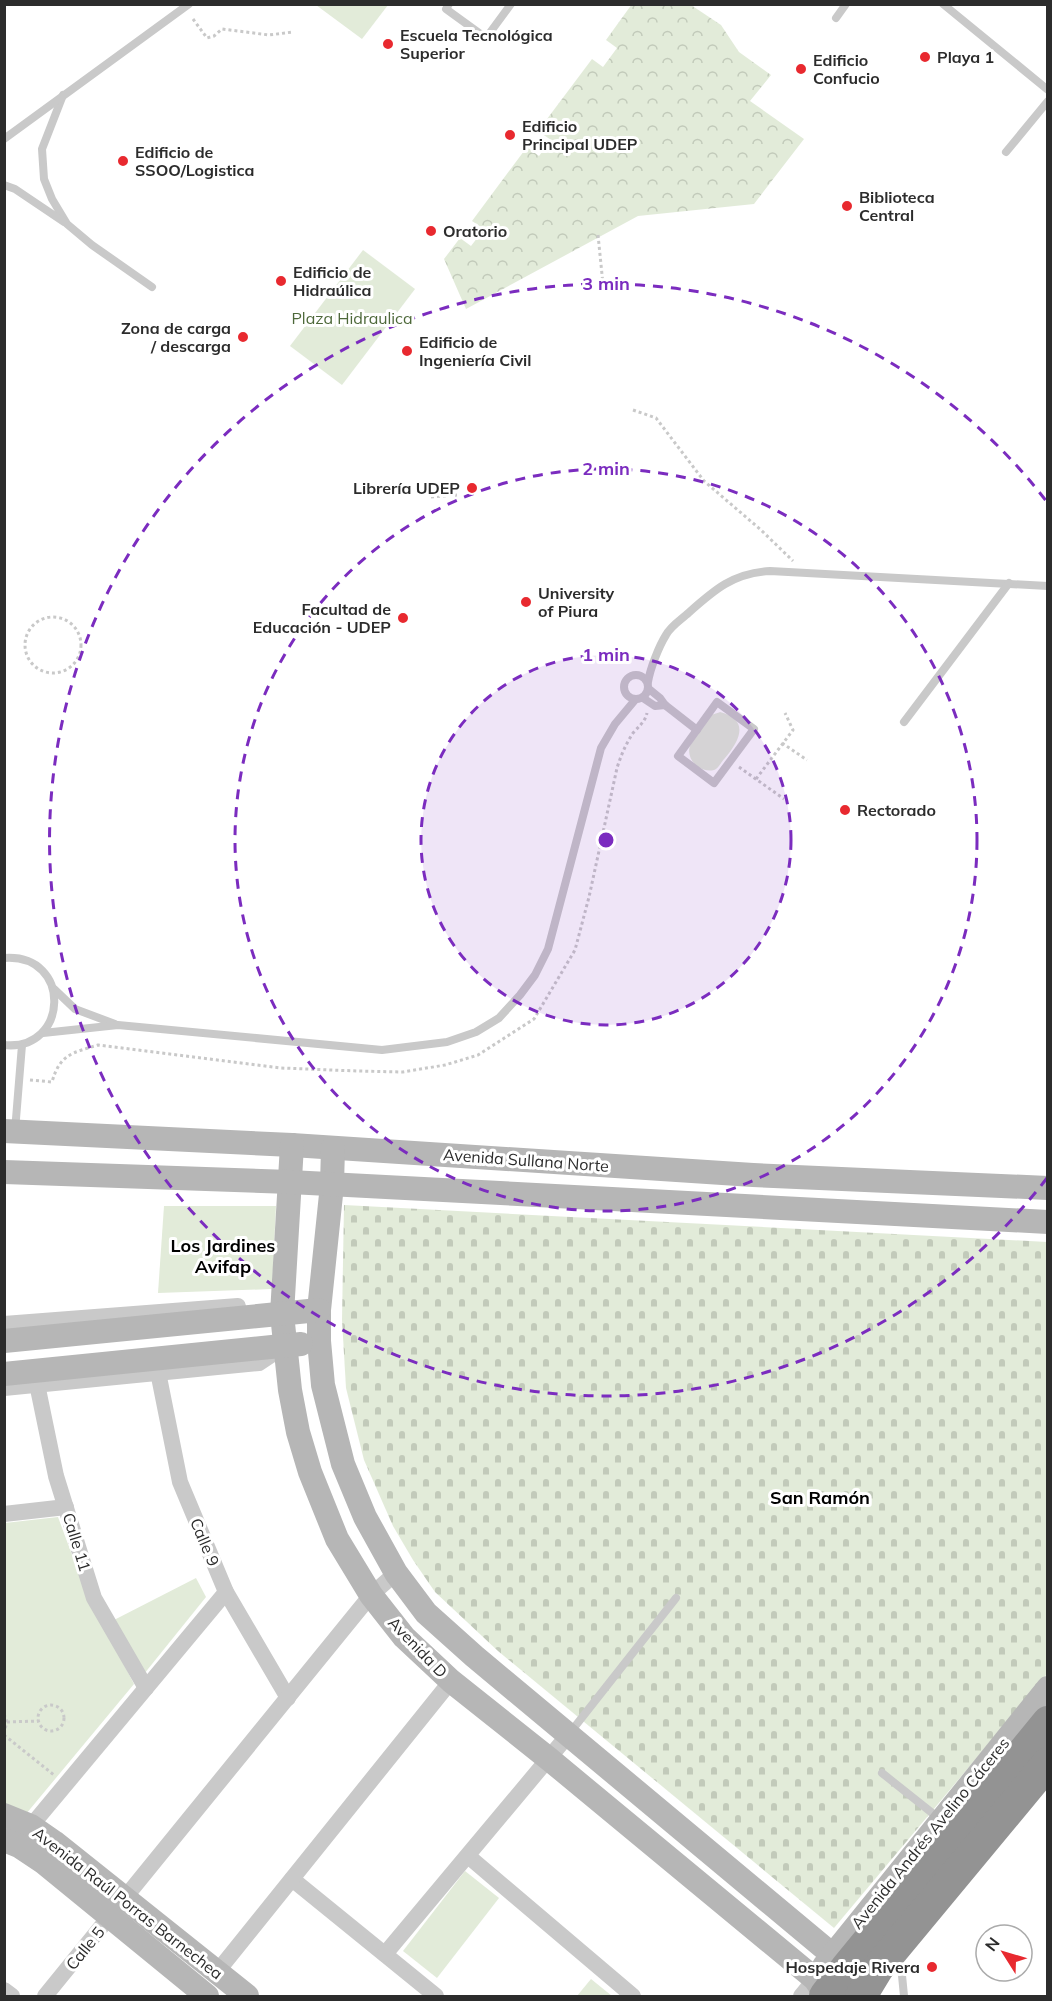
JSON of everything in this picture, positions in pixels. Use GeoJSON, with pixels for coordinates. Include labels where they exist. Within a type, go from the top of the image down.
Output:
{"type":"FeatureCollection","features":[{"type":"Feature","properties":{"kind":"highway","name":"Avenida Andrés Avelino Cáceres"},"geometry":{"type":"LineString","coordinates":[[860,1983],[1047,1722]]}},
{"type":"Feature","properties":{"kind":"highway","name":"Avenida Andrés Avelino Cáceres"},"geometry":{"type":"LineString","coordinates":[[819,1993],[860,1983],[878,1968],[1047,1763]]}},
{"type":"Feature","properties":{"kind":"main road","name":"Avenida Sullana Norte"},"geometry":{"type":"LineString","coordinates":[[10,1131],[292,1144],[753,1175],[1047,1188]]}},
{"type":"Feature","properties":{"kind":"main road","name":"Avenida D"},"geometry":{"type":"LineString","coordinates":[[292,1144],[282,1314],[290,1390],[298,1432],[310,1472],[337,1539],[371,1595],[404,1637],[451,1681],[549,1759],[819,1993]]}},
{"type":"Feature","properties":{"kind":"main road","name":"Avenida D"},"geometry":{"type":"LineString","coordinates":[[333,1148],[332,1185],[318,1310],[323,1384],[343,1464],[365,1516],[396,1574],[426,1613],[474,1656],[569,1734],[860,1983]]}},
{"type":"Feature","properties":{"kind":"main road","name":"Avenida Sullana Norte"},"geometry":{"type":"LineString","coordinates":[[4,1172],[290,1182],[1047,1222]]}},
{"type":"Feature","properties":{"kind":"main road"},"geometry":{"type":"LineString","coordinates":[[4,1341],[318,1310]]}},
{"type":"Feature","properties":{"kind":"main road"},"geometry":{"type":"LineString","coordinates":[[4,1374],[319,1341]]}},
{"type":"Feature","properties":{"kind":"main road","name":"Avenida Andrés Avelino Cáceres"},"geometry":{"type":"LineString","coordinates":[[860,1983],[940,1820],[1047,1688]]}},
{"type":"Feature","properties":{"kind":"main road","name":"Avenida Andrés Avelino Cáceres"},"geometry":{"type":"LineString","coordinates":[[860,1983],[901,1965],[1047,1784]]}},
{"type":"Feature","properties":{"kind":"main road","name":"Avenida Raúl Porras Barnechea"},"geometry":{"type":"LineString","coordinates":[[4,1815],[31,1826],[54,1842],[207,1996]]}},
{"type":"Feature","properties":{"kind":"main road","name":"Avenida Raúl Porras Barnechea"},"geometry":{"type":"LineString","coordinates":[[4,1840],[19,1846],[117,1907],[217,1972],[247,1996]]}},
{"type":"Feature","properties":{"kind":"street"},"geometry":{"type":"LineString","coordinates":[[4,1324],[256,1305],[282,1314]]}},
{"type":"Feature","properties":{"kind":"street"},"geometry":{"type":"LineString","coordinates":[[4,1388],[259,1363],[284,1346]]}},
{"type":"Feature","properties":{"kind":"street","name":"Calle 9"},"geometry":{"type":"LineString","coordinates":[[158,1372],[180,1482],[226,1592],[288,1698]]}},
{"type":"Feature","properties":{"kind":"street","name":"Calle 11"},"geometry":{"type":"LineString","coordinates":[[37,1384],[56,1476],[94,1598],[146,1688]]}},
{"type":"Feature","properties":{"kind":"street"},"geometry":{"type":"LineString","coordinates":[[4,1514],[66,1507]]}},
{"type":"Feature","properties":{"kind":"street","name":"Calle 5"},"geometry":{"type":"LineString","coordinates":[[45,1996],[371,1595],[396,1574]]}},
{"type":"Feature","properties":{"kind":"street"},"geometry":{"type":"LineString","coordinates":[[31,1826],[226,1592]]}},
{"type":"Feature","properties":{"kind":"street"},"geometry":{"type":"LineString","coordinates":[[217,1972],[451,1681]]}},
{"type":"Feature","properties":{"kind":"street"},"geometry":{"type":"LineString","coordinates":[[385,1954],[569,1734]]}},
{"type":"Feature","properties":{"kind":"street"},"geometry":{"type":"LineString","coordinates":[[468,1856],[633,1996]]}},
{"type":"Feature","properties":{"kind":"street"},"geometry":{"type":"LineString","coordinates":[[292,1879],[436,1996]]}},
{"type":"Feature","properties":{"kind":"street"},"geometry":{"type":"LineString","coordinates":[[4,1990],[12,1996]]}},
{"type":"Feature","properties":{"kind":"lane"},"geometry":{"type":"LineString","coordinates":[[4,139],[189,4]]}},
{"type":"Feature","properties":{"kind":"lane"},"geometry":{"type":"LineString","coordinates":[[449,4],[446,9],[486,38],[511,4]]}},
{"type":"Feature","properties":{"kind":"lane"},"geometry":{"type":"LineString","coordinates":[[836,18],[846,4]]}},
{"type":"Feature","properties":{"kind":"lane"},"geometry":{"type":"LineString","coordinates":[[943,4],[1047,90]]}},
{"type":"Feature","properties":{"kind":"lane"},"geometry":{"type":"LineString","coordinates":[[63,95],[42,149],[44,179],[52,199],[67,224]]}},
{"type":"Feature","properties":{"kind":"lane"},"geometry":{"type":"LineString","coordinates":[[1006,152],[1047,101]]}},
{"type":"Feature","properties":{"kind":"lane"},"geometry":{"type":"LineString","coordinates":[[4,185],[15,189],[67,224],[92,245],[152,287]]}},
{"type":"Feature","properties":{"kind":"lane"},"geometry":{"type":"LineString","coordinates":[[615,724],[643,700],[666,634],[709,594],[735,578],[752,572],[1047,586]]}},
{"type":"Feature","properties":{"kind":"lane"},"geometry":{"type":"LineString","coordinates":[[904,722],[1009,583]]}},
{"type":"Feature","properties":{"kind":"lane"},"geometry":{"type":"LineString","coordinates":[[43,1033],[118,1025],[382,1050],[447,1042],[476,1032],[499,1018],[520,995],[535,975],[548,949],[601,748],[615,724],[628,678],[654,663]]}},
{"type":"Feature","properties":{"kind":"lane"},"geometry":{"type":"LineString","coordinates":[[632,675],[641,676],[665,705],[697,730]]}},
{"type":"Feature","properties":{"kind":"lane"},"geometry":{"type":"LineString","coordinates":[[624,687],[627,695],[655,706],[665,705]]}},
{"type":"Feature","properties":{"kind":"lane"},"geometry":{"type":"LineString","coordinates":[[717,702],[754,729],[714,783],[678,756],[697,730],[717,702]]}},
{"type":"Feature","properties":{"kind":"lane"},"geometry":{"type":"LineString","coordinates":[[4,958],[28,960],[39,967],[48,977],[54,989],[56,1001],[54,1012],[43,1033],[22,1045],[4,1046]]}},
{"type":"Feature","properties":{"kind":"lane"},"geometry":{"type":"LineString","coordinates":[[54,989],[75,1009],[118,1025]]}},
{"type":"Feature","properties":{"kind":"lane"},"geometry":{"type":"LineString","coordinates":[[10,1131],[22,1045]]}},
{"type":"Feature","properties":{"kind":"lane"},"geometry":{"type":"LineString","coordinates":[[569,1734],[676,1598]]}},
{"type":"Feature","properties":{"kind":"lane"},"geometry":{"type":"LineString","coordinates":[[882,1773],[940,1820]]}},
{"type":"Feature","properties":{"kind":"lane"},"geometry":{"type":"LineString","coordinates":[[901,1965],[904,1996]]}},
{"type":"Feature","properties":{"kind":"path"},"geometry":{"type":"LineString","coordinates":[[193,19],[207,38],[214,36],[222,29],[269,34],[293,32]]}},
{"type":"Feature","properties":{"kind":"path"},"geometry":{"type":"LineString","coordinates":[[598,235],[604,294]]}},
{"type":"Feature","properties":{"kind":"path"},"geometry":{"type":"LineString","coordinates":[[633,410],[656,418],[704,481],[761,530],[805,573]]}},
{"type":"Feature","properties":{"kind":"path"},"geometry":{"type":"LineString","coordinates":[[431,497],[457,495]]}},
{"type":"Feature","properties":{"kind":"path"},"geometry":{"type":"LineString","coordinates":[[47,617],[66,619],[79,632],[82,643],[77,660],[71,667],[54,673],[37,669],[27,654],[25,645],[27,635],[38,621],[47,617]]}},
{"type":"Feature","properties":{"kind":"path"},"geometry":{"type":"LineString","coordinates":[[52,1082],[57,1065],[69,1055],[98,1045],[281,1068],[403,1072],[445,1065],[477,1055],[496,1045],[534,1019],[575,950],[620,760],[633,733],[645,719],[643,700]]}},
{"type":"Feature","properties":{"kind":"path"},"geometry":{"type":"LineString","coordinates":[[756,779],[793,729],[785,713]]}},
{"type":"Feature","properties":{"kind":"path"},"geometry":{"type":"LineString","coordinates":[[782,743],[807,760]]}},
{"type":"Feature","properties":{"kind":"path"},"geometry":{"type":"LineString","coordinates":[[749,773],[784,799]]}},
{"type":"Feature","properties":{"kind":"path"},"geometry":{"type":"LineString","coordinates":[[46,1706],[55,1706],[64,1714],[62,1727],[54,1731],[42,1728],[38,1720],[40,1712],[46,1706]]}},
{"type":"Feature","properties":{"kind":"path"},"geometry":{"type":"LineString","coordinates":[[4,1714],[7,1722],[4,1734],[56,1776]]}},
{"type":"Feature","properties":{"kind":"path"},"geometry":{"type":"LineString","coordinates":[[7,1722],[38,1720]]}},
{"type":"Feature","properties":{"kind":"green space"},"geometry":{"type":"Polygon","coordinates":[[[632,4],[691,5],[721,25],[739,52],[771,75],[750,101],[804,139],[754,204],[638,216],[466,309],[444,259],[460,238],[471,246],[484,229],[472,221],[527,147],[539,156],[551,140],[538,131],[592,59],[603,67],[617,48],[606,40],[632,4]]]}},
{"type":"Feature","properties":{"kind":"green space"},"geometry":{"type":"Polygon","coordinates":[[[316,5],[388,5],[362,39],[316,5]]]}},
{"type":"Feature","properties":{"kind":"green space","name":"Plaza Hidraulica"},"geometry":{"type":"Polygon","coordinates":[[[363,250],[415,289],[342,385],[290,346],[363,250]]]}},
{"type":"Feature","properties":{"kind":"green space"},"geometry":{"type":"Polygon","coordinates":[[[720,712],[736,720],[739,725],[738,738],[717,768],[705,770],[692,761],[690,746],[710,717],[720,712]]]}},
{"type":"Feature","properties":{"kind":"green space"},"geometry":{"type":"Polygon","coordinates":[[[344,1205],[1047,1242],[1047,1674],[834,1928],[498,1651],[435,1592],[413,1560],[393,1526],[364,1460],[346,1388],[342,1320],[344,1205]]]}},
{"type":"Feature","properties":{"kind":"green space"},"geometry":{"type":"Polygon","coordinates":[[[164,1206],[276,1206],[272,1289],[158,1293],[164,1206]]]}},
{"type":"Feature","properties":{"kind":"green space"},"geometry":{"type":"Polygon","coordinates":[[[58,1517],[85,1590],[134,1684],[26,1814],[5,1807],[5,1523],[58,1517]]]}},
{"type":"Feature","properties":{"kind":"green space"},"geometry":{"type":"Polygon","coordinates":[[[196,1578],[206,1597],[144,1674],[114,1620],[196,1578]]]}},
{"type":"Feature","properties":{"kind":"green space"},"geometry":{"type":"Polygon","coordinates":[[[465,1871],[499,1898],[437,1978],[403,1951],[465,1871]]]}},
{"type":"Feature","properties":{"kind":"green space"},"geometry":{"type":"Polygon","coordinates":[[[591,1979],[612,1996],[577,1996],[591,1979]]]}},
{"type":"Feature","properties":{"kind":"place","name":"Escuela Tecnológica Superior"},"geometry":{"type":"Point","coordinates":[388,44]}},
{"type":"Feature","properties":{"kind":"place","name":"Playa 1"},"geometry":{"type":"Point","coordinates":[925,57]}},
{"type":"Feature","properties":{"kind":"place","name":"Edificio Confucio"},"geometry":{"type":"Point","coordinates":[801,69]}},
{"type":"Feature","properties":{"kind":"place","name":"Edificio Principal UDEP"},"geometry":{"type":"Point","coordinates":[510,135]}},
{"type":"Feature","properties":{"kind":"place","name":"Edificio de SSOO/Logistica"},"geometry":{"type":"Point","coordinates":[123,161]}},
{"type":"Feature","properties":{"kind":"place","name":"Biblioteca Central"},"geometry":{"type":"Point","coordinates":[847,206]}},
{"type":"Feature","properties":{"kind":"place","name":"Oratorio"},"geometry":{"type":"Point","coordinates":[431,231]}},
{"type":"Feature","properties":{"kind":"place","name":"Edificio de Hidraúlica"},"geometry":{"type":"Point","coordinates":[281,281]}},
{"type":"Feature","properties":{"kind":"place","name":"Zona de carga / descarga"},"geometry":{"type":"Point","coordinates":[243,337]}},
{"type":"Feature","properties":{"kind":"place","name":"Edificio de Ingeniería Civil"},"geometry":{"type":"Point","coordinates":[407,351]}},
{"type":"Feature","properties":{"kind":"place","name":"Librería UDEP"},"geometry":{"type":"Point","coordinates":[472,488]}},
{"type":"Feature","properties":{"kind":"place","name":"University of Piura"},"geometry":{"type":"Point","coordinates":[526,602]}},
{"type":"Feature","properties":{"kind":"place","name":"Facultad de Educación - UDEP"},"geometry":{"type":"Point","coordinates":[403,618]}},
{"type":"Feature","properties":{"kind":"place","name":"Rectorado"},"geometry":{"type":"Point","coordinates":[845,810]}},
{"type":"Feature","properties":{"kind":"place","name":"Hospedaje Rivera"},"geometry":{"type":"Point","coordinates":[932,1967]}},
{"type":"Feature","properties":{"kind":"district","name":"Los Jardines Avifap"},"geometry":{"type":"Point","coordinates":[223,1256]}},
{"type":"Feature","properties":{"kind":"district","name":"San Ramón"},"geometry":{"type":"Point","coordinates":[820,1498]}}]}
